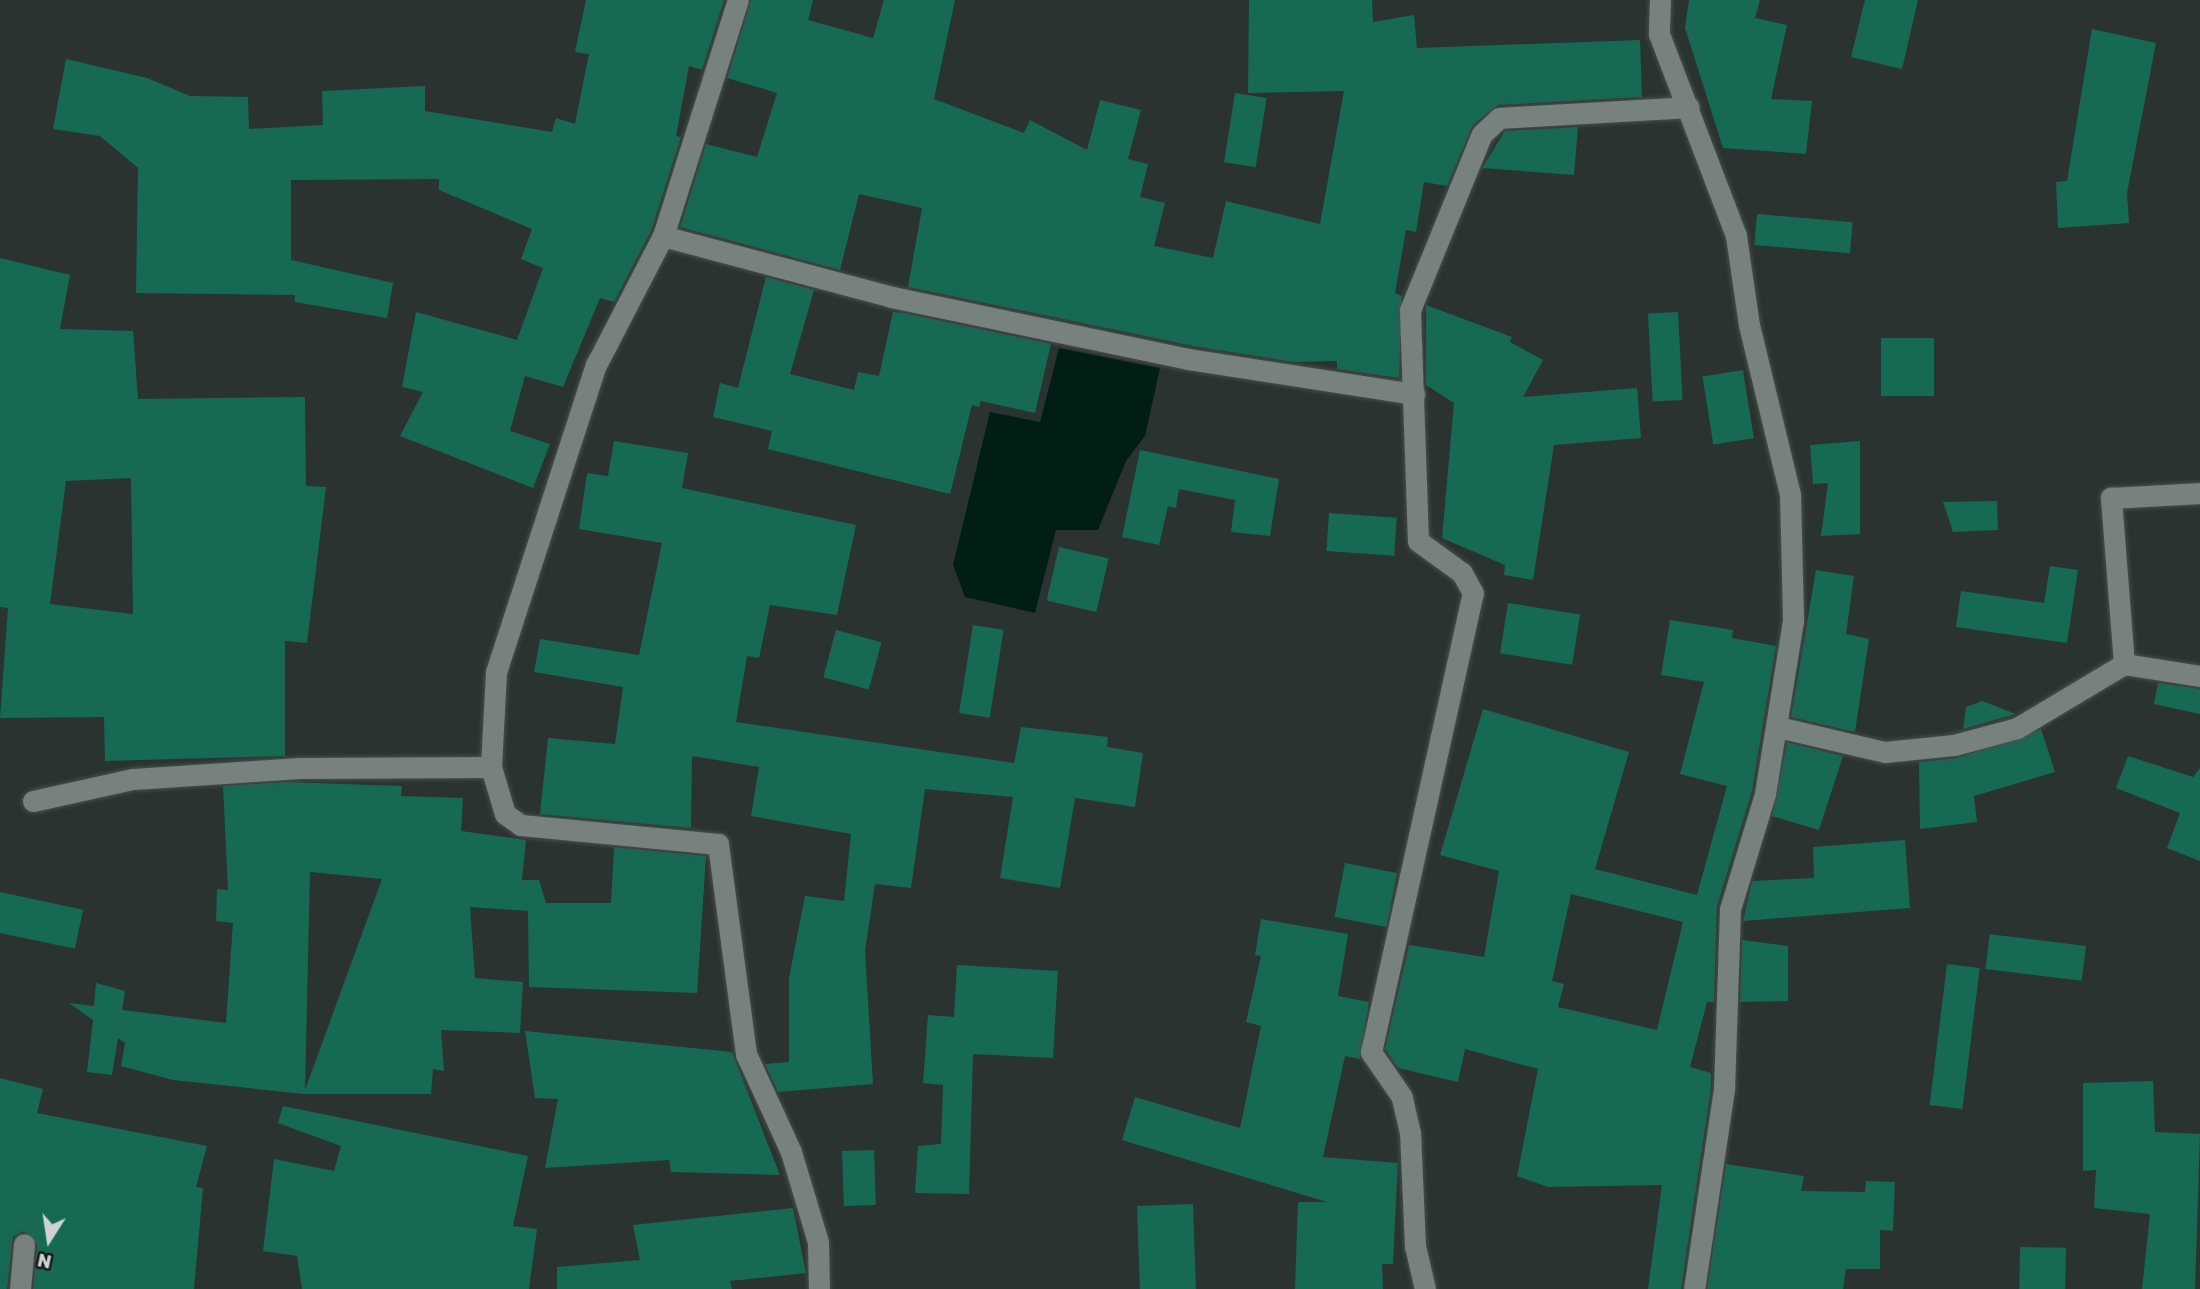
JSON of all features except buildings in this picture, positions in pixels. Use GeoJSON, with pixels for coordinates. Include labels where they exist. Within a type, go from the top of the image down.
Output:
{"type":"FeatureCollection","features":[{"type":"Feature","properties":{"kind":"street"},"geometry":{"type":"LineString","coordinates":[[738,0],[663,236],[596,365],[496,672],[491,766],[505,814],[521,825],[718,844],[746,1054],[795,1164],[818,1242],[819,1289]]}},
{"type":"Feature","properties":{"kind":"street"},"geometry":{"type":"LineString","coordinates":[[1660,0],[1659,34],[1736,236],[1749,325],[1790,494],[1793,621],[1778,727],[1730,909],[1724,1089],[1694,1289]]}},
{"type":"Feature","properties":{"kind":"street"},"geometry":{"type":"LineString","coordinates":[[1424,1289],[1415,1246],[1410,1133],[1402,1097],[1371,1052],[1473,593],[1461,573],[1418,541],[1410,310],[1482,134],[1499,118],[1689,107]]}},
{"type":"Feature","properties":{"kind":"street"},"geometry":{"type":"LineString","coordinates":[[663,236],[892,297],[1175,357],[1414,394]]}},
{"type":"Feature","properties":{"kind":"street"},"geometry":{"type":"LineString","coordinates":[[2124,664],[2122,588],[2108,502],[2115,495],[2200,493]]}},
{"type":"Feature","properties":{"kind":"street"},"geometry":{"type":"LineString","coordinates":[[1778,727],[1885,752],[1954,745],[2017,728],[2124,664],[2200,676]]}},
{"type":"Feature","properties":{"kind":"street"},"geometry":{"type":"LineString","coordinates":[[33,802],[133,779],[300,768],[491,766]]}},
{"type":"Feature","properties":{"kind":"street"},"geometry":{"type":"LineString","coordinates":[[20,1289],[24,1244]]}},
{"type":"Feature","properties":{"kind":"shaded area"},"geometry":{"type":"Polygon","coordinates":[[[1059,348],[1160,368],[1145,436],[1126,461],[1098,530],[1056,530],[1035,613],[965,597],[953,565],[990,412],[1040,422],[1059,348]]]}}]}
